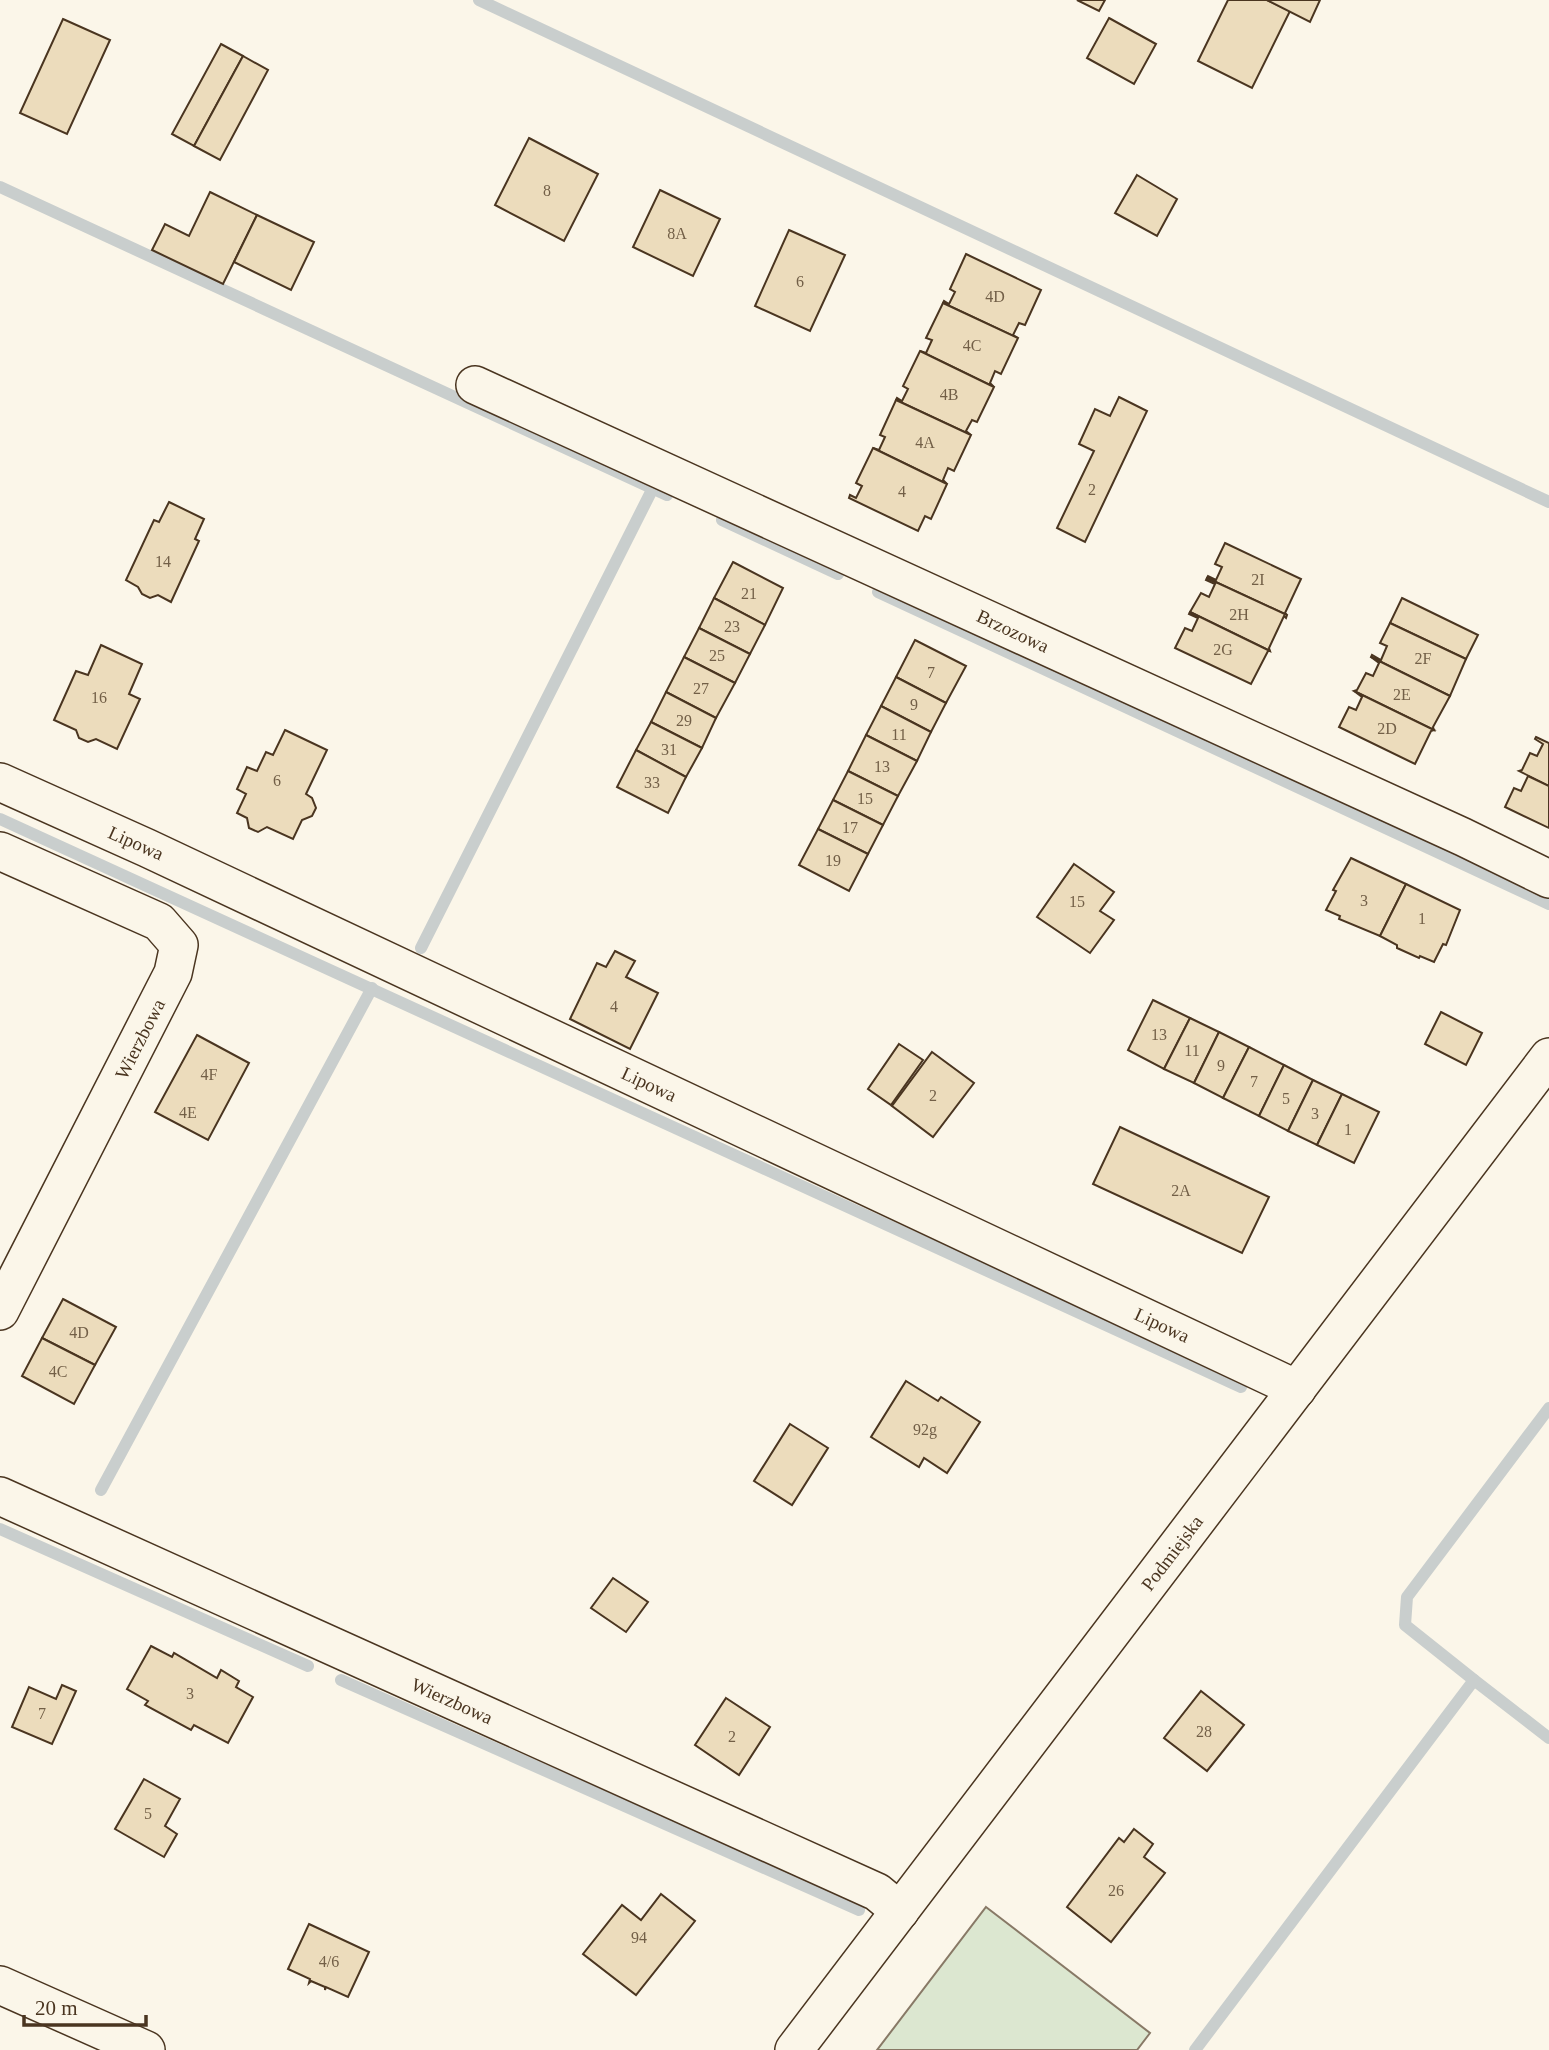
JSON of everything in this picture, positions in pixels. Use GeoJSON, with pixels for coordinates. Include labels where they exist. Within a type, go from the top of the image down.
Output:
{"type":"FeatureCollection","features":[{"type":"Feature","properties":{"kind":"street","name":"Brzozowa"},"geometry":{"type":"LineString","coordinates":[[475,385],[1463,837],[1549,879]]}},
{"type":"Feature","properties":{"kind":"street","name":"Lipowa"},"geometry":{"type":"LineString","coordinates":[[0,782],[160,853],[1297,1389]]}},
{"type":"Feature","properties":{"kind":"street","name":"Wierzbowa"},"geometry":{"type":"LineString","coordinates":[[0,851],[159,922],[178,945],[173,973],[0,1311]]}},
{"type":"Feature","properties":{"kind":"street","name":"Podmiejska"},"geometry":{"type":"LineString","coordinates":[[794,2050],[1549,1057]]}},
{"type":"Feature","properties":{"kind":"street","name":"Wierzbowa"},"geometry":{"type":"LineString","coordinates":[[0,1496],[877,1892],[900,1911]]}},
{"type":"Feature","properties":{"kind":"street"},"geometry":{"type":"LineString","coordinates":[[0,1985],[146,2050]]}},
{"type":"Feature","properties":{"kind":"green space"},"geometry":{"type":"Polygon","coordinates":[[[986,1907],[1150,2033],[1137,2050],[877,2050],[986,1907]]]}},
{"type":"Feature","properties":{"kind":"building"},"geometry":{"type":"Polygon","coordinates":[[[1077,0],[1105,0],[1099,11],[1077,0]]]}},
{"type":"Feature","properties":{"kind":"building"},"geometry":{"type":"Polygon","coordinates":[[[1228,0],[1267,0],[1290,11],[1252,88],[1198,61],[1228,0]]]}},
{"type":"Feature","properties":{"kind":"building"},"geometry":{"type":"Polygon","coordinates":[[[1267,0],[1320,0],[1310,22],[1267,0]]]}},
{"type":"Feature","properties":{"kind":"building"},"geometry":{"type":"Polygon","coordinates":[[[1109,18],[1156,44],[1134,84],[1087,58],[1109,18]]]}},
{"type":"Feature","properties":{"kind":"building"},"geometry":{"type":"Polygon","coordinates":[[[63,19],[110,40],[67,134],[20,113],[63,19]]]}},
{"type":"Feature","properties":{"kind":"building"},"geometry":{"type":"Polygon","coordinates":[[[221,44],[243,56],[194,146],[172,134],[221,44]]]}},
{"type":"Feature","properties":{"kind":"building"},"geometry":{"type":"Polygon","coordinates":[[[243,56],[268,70],[220,160],[194,146],[243,56]]]}},
{"type":"Feature","properties":{"kind":"building"},"geometry":{"type":"Polygon","coordinates":[[[529,138],[598,174],[564,241],[495,205],[529,138]]]}},
{"type":"Feature","properties":{"kind":"building"},"geometry":{"type":"Polygon","coordinates":[[[1137,175],[1177,199],[1157,236],[1115,213],[1137,175]]]}},
{"type":"Feature","properties":{"kind":"building"},"geometry":{"type":"Polygon","coordinates":[[[660,190],[720,219],[693,276],[633,247],[660,190]]]}},
{"type":"Feature","properties":{"kind":"building"},"geometry":{"type":"Polygon","coordinates":[[[210,192],[257,215],[223,284],[152,250],[165,224],[189,236],[210,192]]]}},
{"type":"Feature","properties":{"kind":"building"},"geometry":{"type":"Polygon","coordinates":[[[257,215],[314,242],[291,290],[234,262],[257,215]]]}},
{"type":"Feature","properties":{"kind":"building"},"geometry":{"type":"Polygon","coordinates":[[[789,230],[845,255],[810,331],[755,306],[789,230]]]}},
{"type":"Feature","properties":{"kind":"building"},"geometry":{"type":"Polygon","coordinates":[[[966,254],[1041,290],[1025,325],[1019,323],[1013,335],[1018,338],[943,303],[944,301],[949,304],[955,292],[950,289],[966,254]]]}},
{"type":"Feature","properties":{"kind":"building"},"geometry":{"type":"Polygon","coordinates":[[[943,303],[1018,338],[1001,374],[995,371],[990,383],[994,387],[920,351],[926,353],[932,340],[926,338],[943,303]]]}},
{"type":"Feature","properties":{"kind":"building"},"geometry":{"type":"Polygon","coordinates":[[[920,351],[994,387],[977,422],[972,420],[966,431],[971,435],[896,400],[897,398],[902,401],[908,389],[903,386],[920,351]]]}},
{"type":"Feature","properties":{"kind":"building"},"geometry":{"type":"Polygon","coordinates":[[[1119,397],[1147,411],[1085,542],[1057,528],[1094,451],[1079,444],[1095,409],[1110,416],[1119,397]]]}},
{"type":"Feature","properties":{"kind":"building"},"geometry":{"type":"Polygon","coordinates":[[[896,400],[971,435],[954,471],[948,468],[943,480],[947,484],[873,448],[879,450],[885,437],[880,435],[896,400]]]}},
{"type":"Feature","properties":{"kind":"building"},"geometry":{"type":"Polygon","coordinates":[[[873,448],[947,484],[931,519],[925,516],[918,531],[849,498],[850,495],[856,498],[862,486],[856,483],[873,448]]]}},
{"type":"Feature","properties":{"kind":"building"},"geometry":{"type":"Polygon","coordinates":[[[169,502],[204,519],[195,539],[199,541],[171,602],[158,595],[150,598],[126,580],[154,520],[159,522],[169,502]]]}},
{"type":"Feature","properties":{"kind":"building"},"geometry":{"type":"Polygon","coordinates":[[[1225,543],[1301,579],[1285,613],[1287,615],[1207,578],[1208,576],[1216,580],[1222,567],[1215,564],[1225,543]]]}},
{"type":"Feature","properties":{"kind":"building"},"geometry":{"type":"Polygon","coordinates":[[[733,562],[783,588],[765,625],[714,598],[733,562]]]}},
{"type":"Feature","properties":{"kind":"building"},"geometry":{"type":"Polygon","coordinates":[[[1207,578],[1287,615],[1286,618],[1284,616],[1270,651],[1190,612],[1201,593],[1209,597],[1215,584],[1206,580],[1207,578]]]}},
{"type":"Feature","properties":{"kind":"building"},"geometry":{"type":"Polygon","coordinates":[[[714,598],[765,625],[750,654],[699,628],[714,598]]]}},
{"type":"Feature","properties":{"kind":"building"},"geometry":{"type":"Polygon","coordinates":[[[1402,598],[1478,635],[1466,659],[1390,623],[1402,598]]]}},
{"type":"Feature","properties":{"kind":"building"},"geometry":{"type":"Polygon","coordinates":[[[1190,612],[1270,651],[1251,684],[1175,648],[1185,628],[1192,631],[1198,618],[1189,614],[1190,612]]]}},
{"type":"Feature","properties":{"kind":"building"},"geometry":{"type":"Polygon","coordinates":[[[1390,623],[1466,659],[1450,696],[1371,657],[1372,655],[1381,660],[1387,646],[1380,643],[1390,623]]]}},
{"type":"Feature","properties":{"kind":"building"},"geometry":{"type":"Polygon","coordinates":[[[699,628],[750,654],[735,683],[684,657],[699,628]]]}},
{"type":"Feature","properties":{"kind":"building"},"geometry":{"type":"Polygon","coordinates":[[[915,640],[966,666],[946,703],[896,677],[915,640]]]}},
{"type":"Feature","properties":{"kind":"building"},"geometry":{"type":"Polygon","coordinates":[[[101,645],[142,664],[129,694],[140,699],[117,749],[96,739],[88,742],[79,738],[76,730],[54,720],[76,671],[88,675],[101,645]]]}},
{"type":"Feature","properties":{"kind":"building"},"geometry":{"type":"Polygon","coordinates":[[[684,657],[735,683],[716,718],[666,692],[684,657]]]}},
{"type":"Feature","properties":{"kind":"building"},"geometry":{"type":"Polygon","coordinates":[[[1371,657],[1450,696],[1433,727],[1434,730],[1354,691],[1366,673],[1373,676],[1379,663],[1371,657]]]}},
{"type":"Feature","properties":{"kind":"building"},"geometry":{"type":"Polygon","coordinates":[[[896,677],[946,703],[931,732],[881,706],[896,677]]]}},
{"type":"Feature","properties":{"kind":"building"},"geometry":{"type":"Polygon","coordinates":[[[1354,691],[1434,730],[1431,731],[1415,764],[1339,727],[1349,707],[1356,710],[1362,697],[1354,691]]]}},
{"type":"Feature","properties":{"kind":"building"},"geometry":{"type":"Polygon","coordinates":[[[666,692],[716,718],[702,748],[651,722],[666,692]]]}},
{"type":"Feature","properties":{"kind":"building"},"geometry":{"type":"Polygon","coordinates":[[[881,706],[931,732],[917,761],[866,735],[881,706]]]}},
{"type":"Feature","properties":{"kind":"building"},"geometry":{"type":"Polygon","coordinates":[[[651,722],[702,748],[686,777],[636,750],[651,722]]]}},
{"type":"Feature","properties":{"kind":"building"},"geometry":{"type":"Polygon","coordinates":[[[285,730],[327,750],[306,794],[312,798],[316,808],[312,816],[302,820],[293,839],[267,827],[258,832],[249,828],[247,818],[237,813],[246,794],[237,789],[247,767],[257,771],[266,752],[273,755],[285,730]]]}},
{"type":"Feature","properties":{"kind":"building"},"geometry":{"type":"Polygon","coordinates":[[[866,735],[917,761],[898,796],[848,771],[866,735]]]}},
{"type":"Feature","properties":{"kind":"building"},"geometry":{"type":"Polygon","coordinates":[[[1536,737],[1549,743],[1549,786],[1519,771],[1530,753],[1537,756],[1543,744],[1535,739],[1536,737]]]}},
{"type":"Feature","properties":{"kind":"building"},"geometry":{"type":"Polygon","coordinates":[[[636,750],[686,777],[668,813],[617,787],[636,750]]]}},
{"type":"Feature","properties":{"kind":"building"},"geometry":{"type":"Polygon","coordinates":[[[848,771],[898,796],[883,825],[833,800],[848,771]]]}},
{"type":"Feature","properties":{"kind":"building"},"geometry":{"type":"Polygon","coordinates":[[[1528,776],[1549,786],[1549,828],[1505,807],[1514,788],[1521,791],[1528,776]]]}},
{"type":"Feature","properties":{"kind":"building"},"geometry":{"type":"Polygon","coordinates":[[[833,800],[883,825],[868,854],[818,829],[833,800]]]}},
{"type":"Feature","properties":{"kind":"building"},"geometry":{"type":"Polygon","coordinates":[[[818,829],[868,854],[849,891],[799,865],[818,829]]]}},
{"type":"Feature","properties":{"kind":"building"},"geometry":{"type":"Polygon","coordinates":[[[1351,858],[1406,884],[1380,936],[1339,919],[1340,916],[1326,910],[1336,891],[1333,890],[1351,858]]]}},
{"type":"Feature","properties":{"kind":"building"},"geometry":{"type":"Polygon","coordinates":[[[1074,864],[1114,892],[1100,911],[1114,920],[1090,953],[1037,917],[1074,864]]]}},
{"type":"Feature","properties":{"kind":"building"},"geometry":{"type":"Polygon","coordinates":[[[1406,884],[1460,910],[1446,945],[1443,944],[1434,962],[1397,948],[1397,945],[1380,936],[1406,884]]]}},
{"type":"Feature","properties":{"kind":"building"},"geometry":{"type":"Polygon","coordinates":[[[615,951],[635,961],[626,977],[658,993],[630,1049],[570,1019],[597,963],[606,967],[615,951]]]}},
{"type":"Feature","properties":{"kind":"building"},"geometry":{"type":"Polygon","coordinates":[[[1153,1000],[1190,1018],[1164,1069],[1128,1050],[1153,1000]]]}},
{"type":"Feature","properties":{"kind":"building"},"geometry":{"type":"Polygon","coordinates":[[[1441,1012],[1482,1033],[1466,1065],[1425,1044],[1441,1012]]]}},
{"type":"Feature","properties":{"kind":"building"},"geometry":{"type":"Polygon","coordinates":[[[1190,1018],[1219,1032],[1194,1083],[1164,1069],[1190,1018]]]}},
{"type":"Feature","properties":{"kind":"building"},"geometry":{"type":"Polygon","coordinates":[[[1219,1032],[1249,1047],[1223,1098],[1194,1083],[1219,1032]]]}},
{"type":"Feature","properties":{"kind":"building"},"geometry":{"type":"Polygon","coordinates":[[[197,1035],[249,1063],[208,1140],[155,1112],[197,1035]]]}},
{"type":"Feature","properties":{"kind":"building"},"geometry":{"type":"Polygon","coordinates":[[[899,1044],[923,1060],[891,1105],[868,1089],[899,1044]]]}},
{"type":"Feature","properties":{"kind":"building"},"geometry":{"type":"Polygon","coordinates":[[[1249,1047],[1284,1065],[1259,1116],[1223,1098],[1249,1047]]]}},
{"type":"Feature","properties":{"kind":"building"},"geometry":{"type":"Polygon","coordinates":[[[932,1052],[974,1083],[933,1137],[892,1106],[932,1052]]]}},
{"type":"Feature","properties":{"kind":"building"},"geometry":{"type":"Polygon","coordinates":[[[1284,1065],[1313,1080],[1288,1131],[1259,1116],[1284,1065]]]}},
{"type":"Feature","properties":{"kind":"building"},"geometry":{"type":"Polygon","coordinates":[[[1313,1080],[1342,1094],[1317,1145],[1288,1131],[1313,1080]]]}},
{"type":"Feature","properties":{"kind":"building"},"geometry":{"type":"Polygon","coordinates":[[[1342,1094],[1379,1112],[1354,1163],[1317,1145],[1342,1094]]]}},
{"type":"Feature","properties":{"kind":"building"},"geometry":{"type":"Polygon","coordinates":[[[1120,1127],[1269,1197],[1242,1253],[1093,1184],[1120,1127]]]}},
{"type":"Feature","properties":{"kind":"building"},"geometry":{"type":"Polygon","coordinates":[[[63,1299],[116,1327],[95,1365],[42,1338],[63,1299]]]}},
{"type":"Feature","properties":{"kind":"building"},"geometry":{"type":"Polygon","coordinates":[[[42,1338],[95,1365],[74,1404],[22,1376],[42,1338]]]}},
{"type":"Feature","properties":{"kind":"building"},"geometry":{"type":"Polygon","coordinates":[[[906,1381],[938,1401],[941,1397],[980,1422],[947,1473],[924,1458],[919,1467],[871,1437],[906,1381]]]}},
{"type":"Feature","properties":{"kind":"building"},"geometry":{"type":"Polygon","coordinates":[[[790,1424],[828,1448],[792,1505],[754,1481],[790,1424]]]}},
{"type":"Feature","properties":{"kind":"building"},"geometry":{"type":"Polygon","coordinates":[[[613,1578],[648,1602],[626,1632],[591,1608],[613,1578]]]}},
{"type":"Feature","properties":{"kind":"building"},"geometry":{"type":"Polygon","coordinates":[[[151,1646],[172,1657],[174,1653],[217,1678],[221,1670],[239,1681],[236,1687],[253,1697],[228,1743],[194,1725],[191,1730],[145,1705],[148,1701],[127,1689],[151,1646]]]}},
{"type":"Feature","properties":{"kind":"building"},"geometry":{"type":"Polygon","coordinates":[[[62,1685],[76,1691],[52,1744],[12,1727],[29,1687],[56,1699],[62,1685]]]}},
{"type":"Feature","properties":{"kind":"building"},"geometry":{"type":"Polygon","coordinates":[[[1201,1691],[1244,1725],[1207,1771],[1164,1738],[1201,1691]]]}},
{"type":"Feature","properties":{"kind":"building"},"geometry":{"type":"Polygon","coordinates":[[[726,1698],[770,1727],[739,1775],[695,1745],[726,1698]]]}},
{"type":"Feature","properties":{"kind":"building"},"geometry":{"type":"Polygon","coordinates":[[[144,1779],[180,1799],[165,1826],[177,1834],[164,1857],[115,1829],[144,1779]]]}},
{"type":"Feature","properties":{"kind":"building"},"geometry":{"type":"Polygon","coordinates":[[[1134,1829],[1153,1844],[1144,1857],[1165,1873],[1111,1942],[1067,1907],[1119,1838],[1124,1842],[1134,1829]]]}},
{"type":"Feature","properties":{"kind":"building"},"geometry":{"type":"Polygon","coordinates":[[[661,1894],[695,1921],[636,1995],[583,1954],[622,1905],[641,1920],[661,1894]]]}},
{"type":"Feature","properties":{"kind":"building"},"geometry":{"type":"Polygon","coordinates":[[[309,1924],[369,1952],[348,1997],[326,1987],[325,1990],[325,1987],[311,1981],[309,1983],[310,1979],[288,1969],[309,1924]]]}},
{"type":"Feature","properties":{"kind":"waterway"},"geometry":{"type":"LineString","coordinates":[[479,0],[1549,502]]}},
{"type":"Feature","properties":{"kind":"waterway"},"geometry":{"type":"LineString","coordinates":[[0,187],[667,495]]}},
{"type":"Feature","properties":{"kind":"waterway"},"geometry":{"type":"LineString","coordinates":[[421,948],[653,488]]}},
{"type":"Feature","properties":{"kind":"waterway"},"geometry":{"type":"LineString","coordinates":[[722,520],[838,574]]}},
{"type":"Feature","properties":{"kind":"waterway"},"geometry":{"type":"LineString","coordinates":[[878,592],[1549,904]]}},
{"type":"Feature","properties":{"kind":"waterway"},"geometry":{"type":"LineString","coordinates":[[0,819],[1241,1387]]}},
{"type":"Feature","properties":{"kind":"waterway"},"geometry":{"type":"LineString","coordinates":[[101,1490],[372,988]]}},
{"type":"Feature","properties":{"kind":"waterway"},"geometry":{"type":"LineString","coordinates":[[1195,2050],[1474,1680],[1405,1625],[1407,1597],[1549,1408]]}},
{"type":"Feature","properties":{"kind":"waterway"},"geometry":{"type":"LineString","coordinates":[[0,1529],[308,1666]]}},
{"type":"Feature","properties":{"kind":"waterway"},"geometry":{"type":"LineString","coordinates":[[341,1680],[859,1910]]}},
{"type":"Feature","properties":{"kind":"waterway"},"geometry":{"type":"LineString","coordinates":[[1474,1680],[1549,1738]]}}]}
